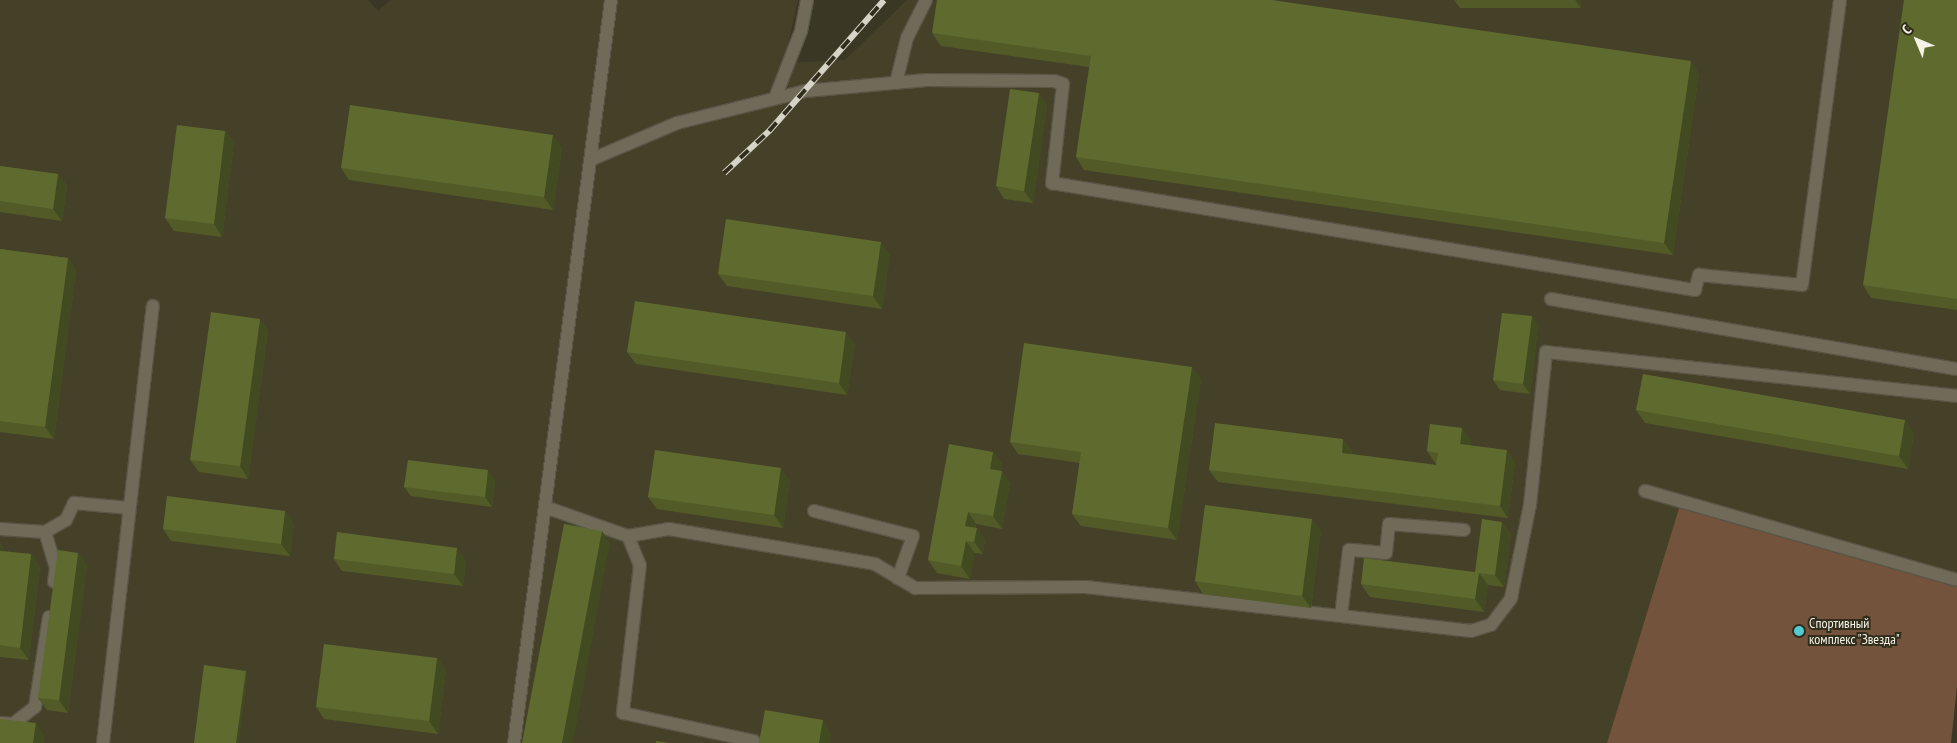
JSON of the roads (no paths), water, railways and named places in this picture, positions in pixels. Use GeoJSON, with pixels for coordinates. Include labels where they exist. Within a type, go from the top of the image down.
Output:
{"type":"FeatureCollection","features":[{"type":"Feature","properties":{"kind":"street"},"geometry":{"type":"LineString","coordinates":[[514,743],[611,0]]}},
{"type":"Feature","properties":{"kind":"street"},"geometry":{"type":"LineString","coordinates":[[775,98],[801,31],[807,0]]}},
{"type":"Feature","properties":{"kind":"street"},"geometry":{"type":"LineString","coordinates":[[896,83],[908,38],[926,0]]}},
{"type":"Feature","properties":{"kind":"street"},"geometry":{"type":"LineString","coordinates":[[590,160],[677,123],[805,91],[896,83],[1034,81],[1063,84],[1052,183],[1695,290],[1699,275],[1802,285],[1840,0]]}},
{"type":"Feature","properties":{"kind":"street"},"geometry":{"type":"LineString","coordinates":[[1551,299],[1957,369]]}},
{"type":"Feature","properties":{"kind":"street"},"geometry":{"type":"LineString","coordinates":[[103,743],[153,306]]}},
{"type":"Feature","properties":{"kind":"street"},"geometry":{"type":"LineString","coordinates":[[545,507],[628,536],[669,529],[875,564],[915,588],[1086,586],[1471,631],[1491,625],[1511,598],[1530,505],[1546,352],[1957,396]]}},
{"type":"Feature","properties":{"kind":"street"},"geometry":{"type":"LineString","coordinates":[[1645,491],[1957,580]]}},
{"type":"Feature","properties":{"kind":"street"},"geometry":{"type":"LineString","coordinates":[[0,528],[45,532],[66,520],[74,503],[130,508]]}},
{"type":"Feature","properties":{"kind":"street"},"geometry":{"type":"LineString","coordinates":[[814,511],[913,536],[898,578]]}},
{"type":"Feature","properties":{"kind":"street"},"geometry":{"type":"LineString","coordinates":[[1341,616],[1349,550],[1386,553],[1389,524],[1464,530]]}},
{"type":"Feature","properties":{"kind":"street"},"geometry":{"type":"LineString","coordinates":[[0,723],[13,724],[35,707],[56,569],[45,532]]}},
{"type":"Feature","properties":{"kind":"street"},"geometry":{"type":"LineString","coordinates":[[628,536],[640,565],[623,714],[754,741]]}},
{"type":"Feature","properties":{"kind":"railway"},"geometry":{"type":"LineString","coordinates":[[724,173],[769,131],[884,0]]}},
{"type":"Feature","properties":{"kind":"place","name":"Спортивный комплекс \"Звезда\""},"geometry":{"type":"Point","coordinates":[1799,631]}}]}
